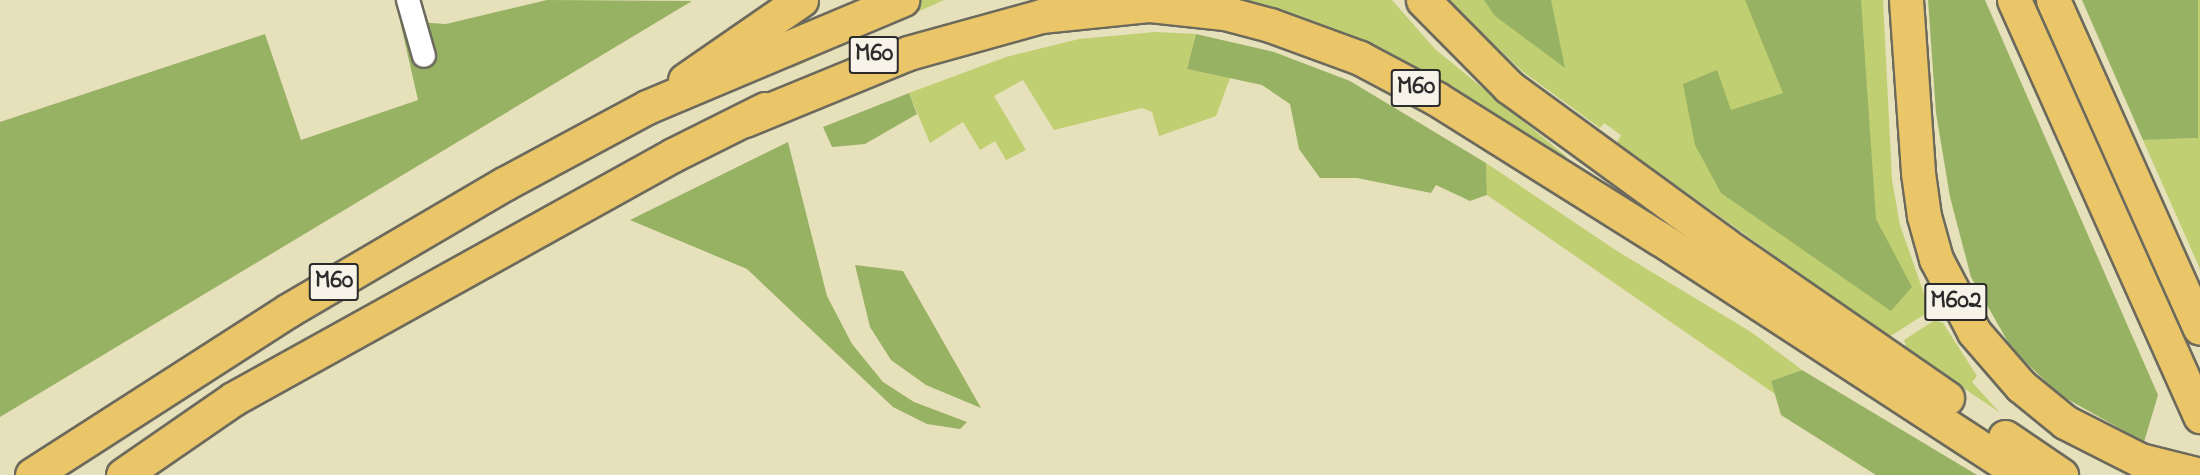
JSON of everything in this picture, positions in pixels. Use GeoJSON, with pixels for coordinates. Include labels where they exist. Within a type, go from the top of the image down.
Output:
{"type":"FeatureCollection","features":[{"type":"Feature","properties":{"kind":"highway","name":"M60"},"geometry":{"type":"LineString","coordinates":[[32,475],[357,269],[647,107],[801,0]]}},
{"type":"Feature","properties":{"kind":"highway","name":"M60"},"geometry":{"type":"LineString","coordinates":[[647,107],[902,0]]}},
{"type":"Feature","properties":{"kind":"highway","name":"M60"},"geometry":{"type":"LineString","coordinates":[[123,475],[233,399],[673,154],[868,58],[1006,0]]}},
{"type":"Feature","properties":{"kind":"highway","name":"M60"},"geometry":{"type":"LineString","coordinates":[[1423,0],[1509,87],[1579,140],[1821,312],[2061,475]]}},
{"type":"Feature","properties":{"kind":"highway","name":"M602"},"geometry":{"type":"LineString","coordinates":[[1906,0],[1918,173],[1924,216],[1936,259],[1974,332],[2027,393],[2065,422],[2140,460],[2200,475]]}},
{"type":"Feature","properties":{"kind":"highway"},"geometry":{"type":"LineString","coordinates":[[2014,0],[2200,416]]}},
{"type":"Feature","properties":{"kind":"highway"},"geometry":{"type":"LineString","coordinates":[[2053,0],[2200,328]]}},
{"type":"Feature","properties":{"kind":"highway","name":"M60"},"geometry":{"type":"LineString","coordinates":[[745,120],[908,53],[1041,16],[1150,5],[1225,13],[1259,22],[1360,58],[1437,99],[1659,238],[2017,471]]}},
{"type":"Feature","properties":{"kind":"street"},"geometry":{"type":"LineString","coordinates":[[408,0],[424,56]]}},
{"type":"Feature","properties":{"kind":"green space"},"geometry":{"type":"Polygon","coordinates":[[[547,0],[692,1],[0,417],[0,122],[265,34],[301,140],[418,100],[400,21],[446,24],[547,0]]]}},
{"type":"Feature","properties":{"kind":"green space"},"geometry":{"type":"Polygon","coordinates":[[[923,0],[944,0],[792,68],[787,59],[923,0]]]}},
{"type":"Feature","properties":{"kind":"green space"},"geometry":{"type":"Polygon","coordinates":[[[1240,0],[1392,0],[1435,49],[1567,157],[1566,160],[1425,73],[1366,42],[1267,5],[1240,0]]]}},
{"type":"Feature","properties":{"kind":"green space"},"geometry":{"type":"Polygon","coordinates":[[[1447,0],[1883,0],[1892,180],[1900,225],[1930,311],[1889,337],[1617,143],[1621,135],[1604,123],[1600,128],[1522,71],[1447,0]]]}},
{"type":"Feature","properties":{"kind":"green space"},"geometry":{"type":"Polygon","coordinates":[[[1484,0],[1551,0],[1565,68],[1495,16],[1484,0]]]}},
{"type":"Feature","properties":{"kind":"green space"},"geometry":{"type":"Polygon","coordinates":[[[1745,0],[1861,0],[1876,219],[1912,287],[1891,311],[1721,193],[1695,145],[1683,84],[1717,70],[1731,110],[1783,93],[1745,0]]]}},
{"type":"Feature","properties":{"kind":"green space"},"geometry":{"type":"Polygon","coordinates":[[[1928,0],[1985,0],[2158,395],[2144,442],[2060,395],[2012,349],[1971,277],[1950,197],[1936,113],[1928,0]]]}},
{"type":"Feature","properties":{"kind":"green space"},"geometry":{"type":"Polygon","coordinates":[[[2082,0],[2198,0],[2198,138],[2143,140],[2082,0]]]}},
{"type":"Feature","properties":{"kind":"green space"},"geometry":{"type":"Polygon","coordinates":[[[2198,0],[2200,0],[2200,269],[2143,140],[2198,138],[2198,0]]]}},
{"type":"Feature","properties":{"kind":"green space"},"geometry":{"type":"Polygon","coordinates":[[[1155,32],[1196,34],[1187,69],[1230,78],[1216,116],[1159,136],[1152,112],[1142,108],[1054,130],[1023,80],[994,96],[1026,150],[1006,160],[995,141],[980,150],[963,122],[930,143],[909,93],[1006,57],[1079,39],[1155,32]]]}},
{"type":"Feature","properties":{"kind":"green space"},"geometry":{"type":"Polygon","coordinates":[[[1196,34],[1274,52],[1350,81],[1486,163],[1487,195],[1470,201],[1436,185],[1431,193],[1357,178],[1320,178],[1299,149],[1290,104],[1262,85],[1187,69],[1196,34]]]}},
{"type":"Feature","properties":{"kind":"green space"},"geometry":{"type":"Polygon","coordinates":[[[909,93],[917,114],[865,144],[832,147],[823,127],[909,93]]]}},
{"type":"Feature","properties":{"kind":"green space"},"geometry":{"type":"Polygon","coordinates":[[[788,142],[827,296],[852,344],[883,382],[914,402],[967,422],[960,429],[927,424],[893,407],[747,269],[630,220],[788,142]]]}},
{"type":"Feature","properties":{"kind":"green space"},"geometry":{"type":"Polygon","coordinates":[[[1486,163],[1617,251],[1751,332],[1802,370],[1771,381],[1775,394],[1487,195],[1486,163]]]}},
{"type":"Feature","properties":{"kind":"green space"},"geometry":{"type":"Polygon","coordinates":[[[855,265],[903,271],[981,408],[926,385],[891,360],[870,327],[855,265]]]}},
{"type":"Feature","properties":{"kind":"green space"},"geometry":{"type":"Polygon","coordinates":[[[1935,320],[1943,323],[1977,376],[1972,382],[1999,412],[1907,350],[1904,340],[1935,320]]]}},
{"type":"Feature","properties":{"kind":"green space"},"geometry":{"type":"Polygon","coordinates":[[[1802,370],[1977,475],[1876,475],[1781,415],[1771,381],[1802,370]]]}}]}
